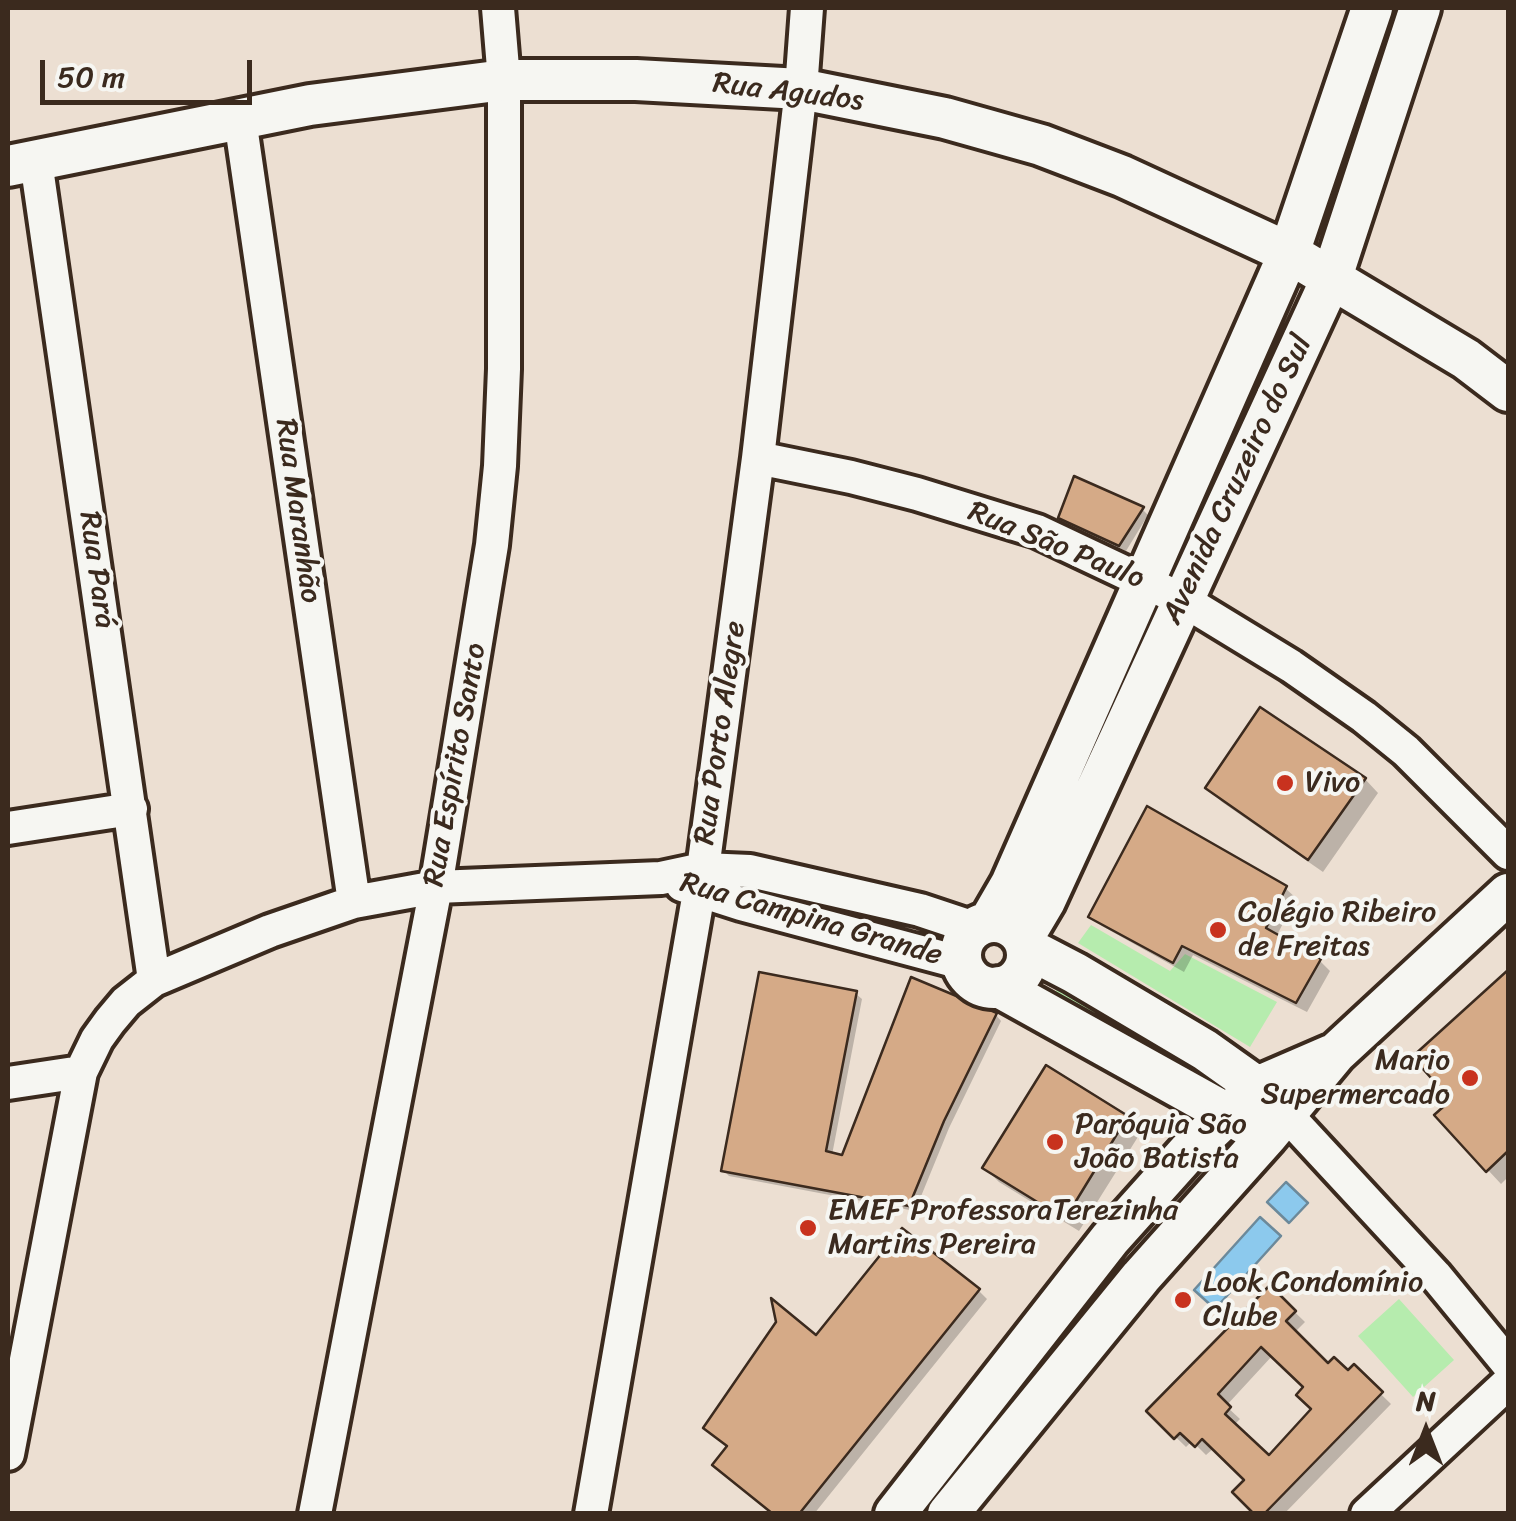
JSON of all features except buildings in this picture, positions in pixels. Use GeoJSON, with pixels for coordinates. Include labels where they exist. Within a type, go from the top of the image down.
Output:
{"type":"FeatureCollection","features":[{"type":"Feature","properties":{"kind":"street","name":"Rua Espírito Santo"},"geometry":{"type":"LineString","coordinates":[[314,1514],[436,888],[492,544],[504,369],[504,80],[498,8]]}},
{"type":"Feature","properties":{"kind":"street","name":"Rua Porto Alegre"},"geometry":{"type":"LineString","coordinates":[[592,1514],[701,880],[758,458],[801,89],[806,8]]}},
{"type":"Feature","properties":{"kind":"street","name":"Avenida Cruzeiro do Sul"},"geometry":{"type":"LineString","coordinates":[[995,940],[1011,884],[1289,253],[1372,8]]}},
{"type":"Feature","properties":{"kind":"street","name":"Avenida Cruzeiro do Sul"},"geometry":{"type":"LineString","coordinates":[[995,940],[1045,900],[1332,277],[1420,8]]}},
{"type":"Feature","properties":{"kind":"street","name":"Rua Agudos"},"geometry":{"type":"LineString","coordinates":[[22,164],[310,105],[504,80],[652,81],[801,89],[945,118],[1041,145],[1122,176],[1289,253],[1466,359],[1508,391]]}},
{"type":"Feature","properties":{"kind":"street","name":"Rua Maranhão"},"geometry":{"type":"LineString","coordinates":[[240,119],[354,902]]}},
{"type":"Feature","properties":{"kind":"street","name":"Rua Pará"},"geometry":{"type":"LineString","coordinates":[[22,164],[131,808],[154,980]]}},
{"type":"Feature","properties":{"kind":"street","name":"Rua São Paulo"},"geometry":{"type":"LineString","coordinates":[[758,458],[867,481],[1036,532],[1183,600],[1291,666],[1364,718],[1406,751],[1508,853]]}},
{"type":"Feature","properties":{"kind":"street"},"geometry":{"type":"LineString","coordinates":[[8,828],[131,808]]}},
{"type":"Feature","properties":{"kind":"street","name":"Rua Campina Grande"},"geometry":{"type":"LineString","coordinates":[[8,1454],[19,1338],[80,1072],[97,1039],[126,1002],[154,980],[270,931],[354,902],[436,888],[661,878],[701,880],[750,870],[920,910],[1075,974],[1204,1050],[1256,1086],[1276,1125]]}},
{"type":"Feature","properties":{"kind":"street"},"geometry":{"type":"LineString","coordinates":[[948,1514],[1141,1277],[1336,1053],[1508,894]]}},
{"type":"Feature","properties":{"kind":"street","name":"Rua Campina Grande"},"geometry":{"type":"LineString","coordinates":[[995,940],[972,979],[980,985],[999,988],[1228,1115],[1276,1125],[1316,1148],[1435,1275],[1508,1364]]}},
{"type":"Feature","properties":{"kind":"street"},"geometry":{"type":"LineString","coordinates":[[895,1514],[1110,1239],[1188,1152],[1256,1086],[1336,1053]]}},
{"type":"Feature","properties":{"kind":"street"},"geometry":{"type":"LineString","coordinates":[[8,1083],[80,1072]]}},
{"type":"Feature","properties":{"kind":"street"},"geometry":{"type":"LineString","coordinates":[[1367,1514],[1508,1384]]}},
{"type":"Feature","properties":{"kind":"green space"},"geometry":{"type":"Polygon","coordinates":[[[1091,925],[1170,971],[1185,954],[1277,1002],[1250,1047],[1078,943],[1091,925]]]}},
{"type":"Feature","properties":{"kind":"green space"},"geometry":{"type":"Polygon","coordinates":[[[1060,984],[1202,1065],[1195,1075],[1054,994],[1060,984]]]}},
{"type":"Feature","properties":{"kind":"green space"},"geometry":{"type":"Polygon","coordinates":[[[1399,1299],[1454,1360],[1413,1397],[1358,1336],[1399,1299]]]}},
{"type":"Feature","properties":{"kind":"water"},"geometry":{"type":"Polygon","coordinates":[[[1286,1182],[1308,1203],[1289,1223],[1267,1202],[1286,1182]]]}},
{"type":"Feature","properties":{"kind":"water"},"geometry":{"type":"Polygon","coordinates":[[[1260,1217],[1281,1236],[1215,1309],[1194,1290],[1260,1217]]]}},
{"type":"Feature","properties":{"kind":"place","name":"Vivo"},"geometry":{"type":"Point","coordinates":[1285,783]}},
{"type":"Feature","properties":{"kind":"place","name":"Colégio Ribeiro de Freitas"},"geometry":{"type":"Point","coordinates":[1218,930]}},
{"type":"Feature","properties":{"kind":"place","name":"Mario Supermercado"},"geometry":{"type":"Point","coordinates":[1470,1078]}},
{"type":"Feature","properties":{"kind":"place","name":"Paróquia São João Batista"},"geometry":{"type":"Point","coordinates":[1055,1142]}},
{"type":"Feature","properties":{"kind":"place","name":"EMEF ProfessoraTerezinha Martins Pereira"},"geometry":{"type":"Point","coordinates":[808,1228]}},
{"type":"Feature","properties":{"kind":"place","name":"Look Condomínio Clube"},"geometry":{"type":"Point","coordinates":[1183,1300]}}]}
